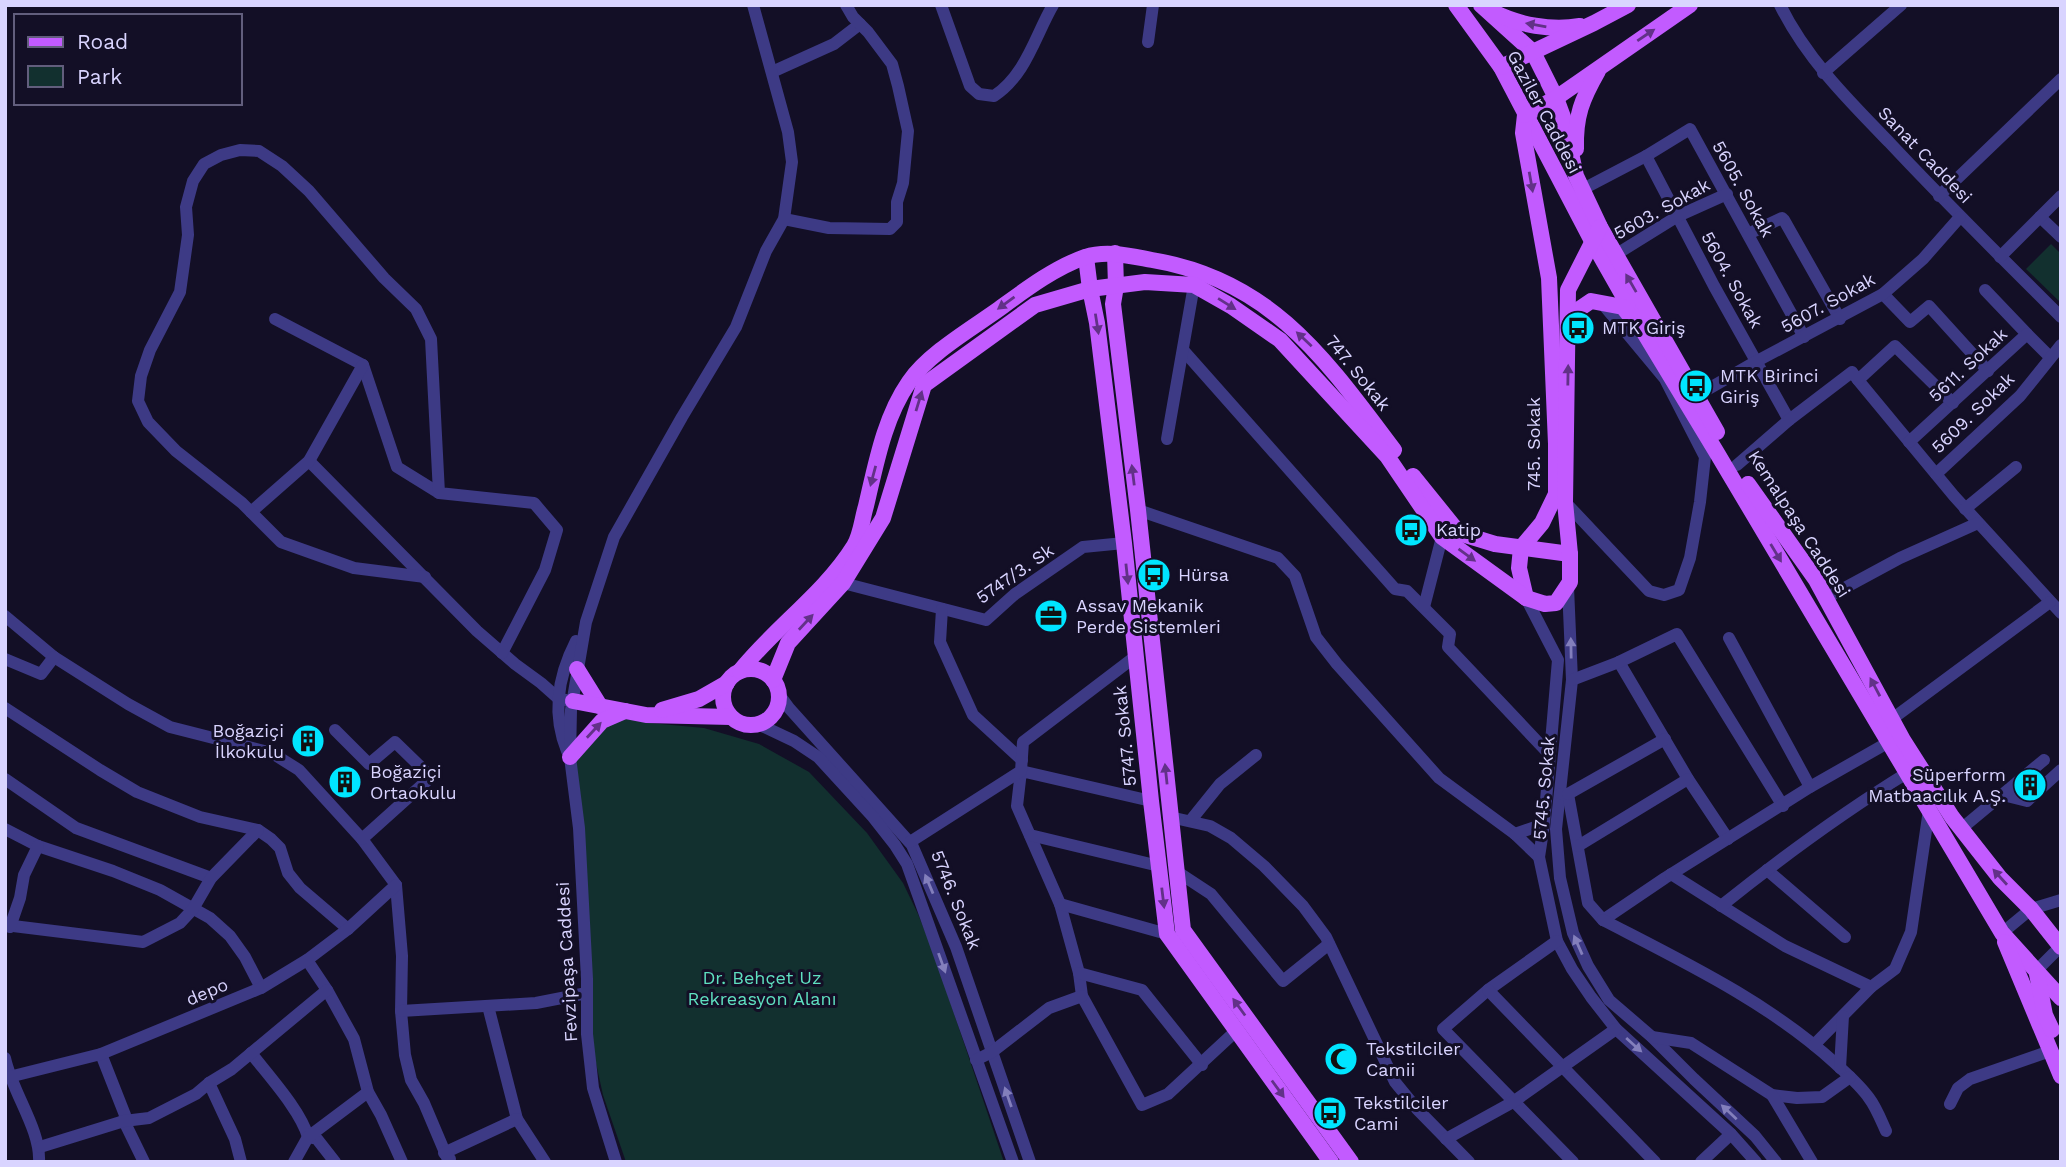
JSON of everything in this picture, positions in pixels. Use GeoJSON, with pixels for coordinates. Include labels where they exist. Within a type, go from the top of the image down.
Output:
{"type":"FeatureCollection","features":[{"type":"Feature","properties":{"kind":"main road","name":"Gaziler Caddesi"},"geometry":{"type":"LineString","coordinates":[[1456,5],[1501,67],[1525,115],[1596,234]]}},
{"type":"Feature","properties":{"kind":"main road"},"geometry":{"type":"LineString","coordinates":[[1501,67],[1628,5]]}},
{"type":"Feature","properties":{"kind":"main road"},"geometry":{"type":"LineString","coordinates":[[1525,115],[1556,98],[1690,5]]}},
{"type":"Feature","properties":{"kind":"main road"},"geometry":{"type":"LineString","coordinates":[[1481,6],[1532,25],[1572,27],[1594,23]]}},
{"type":"Feature","properties":{"kind":"main road"},"geometry":{"type":"LineString","coordinates":[[1481,6],[1532,52],[1556,98],[1580,182]]}},
{"type":"Feature","properties":{"kind":"main road"},"geometry":{"type":"LineString","coordinates":[[1580,182],[1575,136],[1580,104],[1601,65]]}},
{"type":"Feature","properties":{"kind":"main road","name":"745. Sokak"},"geometry":{"type":"LineString","coordinates":[[1521,548],[1542,523],[1556,494],[1549,278],[1523,133],[1525,115]]}},
{"type":"Feature","properties":{"kind":"main road","name":"Kemalpaşa Caddesi"},"geometry":{"type":"LineString","coordinates":[[1580,182],[1596,234],[1642,330],[2002,933],[2061,999]]}},
{"type":"Feature","properties":{"kind":"main road","name":"Kemalpaşa Caddesi"},"geometry":{"type":"LineString","coordinates":[[1596,234],[1615,255],[1756,498],[1816,580],[1924,773],[2000,878],[2031,909],[2061,947]]}},
{"type":"Feature","properties":{"kind":"main road","name":"745. Sokak"},"geometry":{"type":"LineString","coordinates":[[1569,587],[1570,554],[1565,502],[1569,290],[1596,234]]}},
{"type":"Feature","properties":{"kind":"main road","name":"747. Sokak"},"geometry":{"type":"LineString","coordinates":[[740,671],[841,566],[856,543],[885,431],[899,397],[910,379],[930,359],[1021,292],[1086,257],[1115,253],[1160,261],[1210,275],[1251,296],[1280,316],[1318,352],[1459,533],[1494,544],[1570,554]]}},
{"type":"Feature","properties":{"kind":"main road","name":"5747. Sokak"},"geometry":{"type":"LineString","coordinates":[[1115,253],[1112,304],[1138,510],[1182,930],[1351,1162]]}},
{"type":"Feature","properties":{"kind":"main road","name":"5747. Sokak"},"geometry":{"type":"LineString","coordinates":[[1086,257],[1097,323],[1124,542],[1167,934],[1331,1162]]}},
{"type":"Feature","properties":{"kind":"main road","name":"747. Sokak"},"geometry":{"type":"LineString","coordinates":[[776,687],[788,643],[843,583],[883,518],[924,386],[1035,305],[1090,289],[1145,282],[1194,285],[1231,306],[1280,340],[1387,456],[1442,537],[1526,598]]}},
{"type":"Feature","properties":{"kind":"main road"},"geometry":{"type":"LineString","coordinates":[[1569,316],[1591,301],[1601,302],[1623,307],[1642,330]]}},
{"type":"Feature","properties":{"kind":"main road"},"geometry":{"type":"LineString","coordinates":[[1521,548],[1519,568],[1526,598],[1545,604],[1556,603],[1569,587]]}},
{"type":"Feature","properties":{"kind":"main road"},"geometry":{"type":"LineString","coordinates":[[578,669],[600,706]]}},
{"type":"Feature","properties":{"kind":"main road"},"geometry":{"type":"LineString","coordinates":[[566,700],[646,715],[731,717],[739,722],[758,724],[771,716],[776,709],[776,687],[766,674],[749,669],[740,671],[727,683],[698,699],[646,715]]}},
{"type":"Feature","properties":{"kind":"main road"},"geometry":{"type":"LineString","coordinates":[[727,683],[723,700],[731,717]]}},
{"type":"Feature","properties":{"kind":"main road"},"geometry":{"type":"LineString","coordinates":[[570,757],[602,721],[625,711]]}},
{"type":"Feature","properties":{"kind":"main road"},"geometry":{"type":"LineString","coordinates":[[2002,933],[2014,966],[2056,1051]]}},
{"type":"Feature","properties":{"kind":"main road"},"geometry":{"type":"LineString","coordinates":[[2036,971],[2061,1076]]}},
{"type":"Feature","properties":{"kind":"street"},"geometry":{"type":"LineString","coordinates":[[566,700],[561,686],[574,646],[586,622],[614,537],[736,327],[766,251],[784,219],[792,162],[788,132],[753,5]]}},
{"type":"Feature","properties":{"kind":"street"},"geometry":{"type":"LineString","coordinates":[[784,219],[829,228],[890,229],[897,222],[897,202],[903,183],[908,131],[892,64],[846,5]]}},
{"type":"Feature","properties":{"kind":"street"},"geometry":{"type":"LineString","coordinates":[[941,5],[970,86],[979,94],[994,96],[1004,89],[1023,67],[1053,5]]}},
{"type":"Feature","properties":{"kind":"street"},"geometry":{"type":"LineString","coordinates":[[1148,42],[1153,5]]}},
{"type":"Feature","properties":{"kind":"street","name":"Sanat Caddesi"},"geometry":{"type":"LineString","coordinates":[[1780,5],[1786,19],[1823,73],[1939,196],[2061,317]]}},
{"type":"Feature","properties":{"kind":"street"},"geometry":{"type":"LineString","coordinates":[[1823,73],[1901,5]]}},
{"type":"Feature","properties":{"kind":"street"},"geometry":{"type":"LineString","coordinates":[[772,72],[834,44],[860,24]]}},
{"type":"Feature","properties":{"kind":"street"},"geometry":{"type":"LineString","coordinates":[[1939,196],[2061,79]]}},
{"type":"Feature","properties":{"kind":"street","name":"5605. Sokak"},"geometry":{"type":"LineString","coordinates":[[1580,182],[1646,156],[1690,130],[1804,337]]}},
{"type":"Feature","properties":{"kind":"street"},"geometry":{"type":"LineString","coordinates":[[425,577],[354,568],[281,542],[251,512],[176,451],[148,422],[138,401],[141,376],[150,350],[180,292],[188,235],[186,207],[193,181],[204,164],[221,155],[240,150],[259,151],[282,166],[309,191],[384,278],[416,309],[431,339],[439,493]]}},
{"type":"Feature","properties":{"kind":"street","name":"5604. Sokak"},"geometry":{"type":"LineString","coordinates":[[1646,156],[1714,286],[1789,420]]}},
{"type":"Feature","properties":{"kind":"street","name":"5603. Sokak"},"geometry":{"type":"LineString","coordinates":[[1615,255],[1678,216],[1727,194]]}},
{"type":"Feature","properties":{"kind":"street"},"geometry":{"type":"LineString","coordinates":[[2000,257],[2061,196]]}},
{"type":"Feature","properties":{"kind":"street","name":"5607. Sokak"},"geometry":{"type":"LineString","coordinates":[[1696,396],[1883,295],[1923,259],[1960,217]]}},
{"type":"Feature","properties":{"kind":"street"},"geometry":{"type":"LineString","coordinates":[[2040,217],[2061,237]]}},
{"type":"Feature","properties":{"kind":"street"},"geometry":{"type":"LineString","coordinates":[[1748,234],[1782,218],[1840,318]]}},
{"type":"Feature","properties":{"kind":"street"},"geometry":{"type":"LineString","coordinates":[[1167,439],[1194,285]]}},
{"type":"Feature","properties":{"kind":"street"},"geometry":{"type":"LineString","coordinates":[[1985,290],[2027,334]]}},
{"type":"Feature","properties":{"kind":"street"},"geometry":{"type":"LineString","coordinates":[[1883,295],[1910,322],[1928,306],[1988,371]]}},
{"type":"Feature","properties":{"kind":"street"},"geometry":{"type":"LineString","coordinates":[[1565,502],[1649,591],[1664,595],[1679,590],[1690,558],[1705,457],[1665,379],[1601,302]]}},
{"type":"Feature","properties":{"kind":"street"},"geometry":{"type":"LineString","coordinates":[[275,319],[363,365],[397,467],[439,493],[534,503],[557,530],[545,570],[502,653]]}},
{"type":"Feature","properties":{"kind":"street","name":"5611. Sokak"},"geometry":{"type":"LineString","coordinates":[[1909,442],[2027,334],[2050,357]]}},
{"type":"Feature","properties":{"kind":"street","name":"5609. Sokak"},"geometry":{"type":"LineString","coordinates":[[1936,474],[2020,396],[2061,345]]}},
{"type":"Feature","properties":{"kind":"street"},"geometry":{"type":"LineString","coordinates":[[1858,380],[1895,346],[1953,403]]}},
{"type":"Feature","properties":{"kind":"street"},"geometry":{"type":"LineString","coordinates":[[1183,350],[1395,589],[1407,591],[1450,634],[1448,647],[1550,755]]}},
{"type":"Feature","properties":{"kind":"street"},"geometry":{"type":"LineString","coordinates":[[251,512],[309,461],[363,365]]}},
{"type":"Feature","properties":{"kind":"street"},"geometry":{"type":"LineString","coordinates":[[1737,465],[1789,420],[1852,372],[1965,509],[2061,613]]}},
{"type":"Feature","properties":{"kind":"street"},"geometry":{"type":"LineString","coordinates":[[309,461],[477,631],[566,700]]}},
{"type":"Feature","properties":{"kind":"street"},"geometry":{"type":"LineString","coordinates":[[1965,509],[2015,467]]}},
{"type":"Feature","properties":{"kind":"street"},"geometry":{"type":"LineString","coordinates":[[1138,510],[1278,558],[1294,576],[1316,637],[1337,664],[1439,778],[1515,834],[1539,857]]}},
{"type":"Feature","properties":{"kind":"street"},"geometry":{"type":"LineString","coordinates":[[1826,597],[1900,558],[1978,523]]}},
{"type":"Feature","properties":{"kind":"street"},"geometry":{"type":"LineString","coordinates":[[1424,607],[1442,537]]}},
{"type":"Feature","properties":{"kind":"street","name":"5747/3. Sk"},"geometry":{"type":"LineString","coordinates":[[843,583],[986,620],[1015,594],[1083,547],[1124,542]]}},
{"type":"Feature","properties":{"kind":"street","name":"5745. Sokak"},"geometry":{"type":"LineString","coordinates":[[1569,587],[1572,680],[1564,794],[1556,830],[1556,846],[1560,878],[1573,933],[1588,966],[1609,1000],[1652,1037],[1755,1136],[1776,1162]]}},
{"type":"Feature","properties":{"kind":"street","name":"5745. Sokak"},"geometry":{"type":"LineString","coordinates":[[1526,598],[1559,660],[1539,857],[1557,941],[1572,970],[1616,1029],[1731,1134],[1755,1161]]}},
{"type":"Feature","properties":{"kind":"street"},"geometry":{"type":"LineString","coordinates":[[1892,719],[2050,602]]}},
{"type":"Feature","properties":{"kind":"street"},"geometry":{"type":"LineString","coordinates":[[942,609],[940,642],[973,715],[1022,765],[1151,801]]}},
{"type":"Feature","properties":{"kind":"street"},"geometry":{"type":"LineString","coordinates":[[5,616],[54,657],[170,727],[272,753],[299,770],[362,839],[396,885],[402,956],[401,1011],[405,1055],[411,1080],[448,1159],[517,1119]]}},
{"type":"Feature","properties":{"kind":"street"},"geometry":{"type":"LineString","coordinates":[[566,700],[578,669],[586,622]]}},
{"type":"Feature","properties":{"kind":"street"},"geometry":{"type":"LineString","coordinates":[[1572,680],[1619,662],[1677,634],[1783,806]]}},
{"type":"Feature","properties":{"kind":"street"},"geometry":{"type":"LineString","coordinates":[[1729,638],[1810,788]]}},
{"type":"Feature","properties":{"kind":"street"},"geometry":{"type":"LineString","coordinates":[[1136,656],[1023,742],[1017,806],[1060,904],[1079,973],[1082,996],[1142,1105],[1168,1094],[1236,1031]]}},
{"type":"Feature","properties":{"kind":"street"},"geometry":{"type":"LineString","coordinates":[[5,660],[41,674],[54,657]]}},
{"type":"Feature","properties":{"kind":"street"},"geometry":{"type":"LineString","coordinates":[[1619,662],[1688,779],[1728,839]]}},
{"type":"Feature","properties":{"kind":"street","name":"5746. Sokak"},"geometry":{"type":"LineString","coordinates":[[776,687],[789,708],[910,842],[956,947],[1030,1162]]}},
{"type":"Feature","properties":{"kind":"street","name":"Fevzipaşa Caddesi"},"geometry":{"type":"LineString","coordinates":[[566,700],[579,828],[587,1034],[593,1088],[616,1162]]}},
{"type":"Feature","properties":{"kind":"street"},"geometry":{"type":"LineString","coordinates":[[5,708],[100,771],[137,792],[200,817],[258,831],[281,848],[288,873],[300,888],[348,929]]}},
{"type":"Feature","properties":{"kind":"street","name":"5746. Sokak"},"geometry":{"type":"LineString","coordinates":[[758,724],[794,741],[818,757],[895,845],[907,864],[1013,1162]]}},
{"type":"Feature","properties":{"kind":"street"},"geometry":{"type":"LineString","coordinates":[[335,730],[369,764],[395,741],[432,778],[362,839]]}},
{"type":"Feature","properties":{"kind":"street"},"geometry":{"type":"LineString","coordinates":[[1665,738],[1564,794],[1578,846],[1588,903],[1603,920],[1759,1006],[1814,1045],[1870,1098],[1886,1131]]}},
{"type":"Feature","properties":{"kind":"street"},"geometry":{"type":"LineString","coordinates":[[1603,920],[1671,874],[1889,742]]}},
{"type":"Feature","properties":{"kind":"street"},"geometry":{"type":"LineString","coordinates":[[1191,820],[1220,785],[1256,755]]}},
{"type":"Feature","properties":{"kind":"street"},"geometry":{"type":"LineString","coordinates":[[1962,829],[2044,760]]}},
{"type":"Feature","properties":{"kind":"street"},"geometry":{"type":"LineString","coordinates":[[910,842],[1022,765]]}},
{"type":"Feature","properties":{"kind":"street"},"geometry":{"type":"LineString","coordinates":[[2003,795],[2027,801],[2061,770]]}},
{"type":"Feature","properties":{"kind":"street"},"geometry":{"type":"LineString","coordinates":[[1721,906],[1871,795],[1907,773]]}},
{"type":"Feature","properties":{"kind":"street"},"geometry":{"type":"LineString","coordinates":[[5,779],[76,828],[211,878]]}},
{"type":"Feature","properties":{"kind":"street"},"geometry":{"type":"LineString","coordinates":[[1578,846],[1688,779]]}},
{"type":"Feature","properties":{"kind":"street"},"geometry":{"type":"LineString","coordinates":[[1814,1045],[1871,987],[1895,969],[1911,932],[1929,810]]}},
{"type":"Feature","properties":{"kind":"street"},"geometry":{"type":"LineString","coordinates":[[1170,817],[1210,826],[1231,838],[1264,866],[1303,906],[1329,944],[1395,1082],[1417,1109],[1469,1162]]}},
{"type":"Feature","properties":{"kind":"street"},"geometry":{"type":"LineString","coordinates":[[1515,834],[1544,824]]}},
{"type":"Feature","properties":{"kind":"street"},"geometry":{"type":"LineString","coordinates":[[5,829],[37,846],[160,890],[210,918],[230,936],[261,988]]}},
{"type":"Feature","properties":{"kind":"street"},"geometry":{"type":"LineString","coordinates":[[37,846],[24,875],[20,898],[8,926],[143,942],[180,923],[193,909],[211,878],[258,831]]}},
{"type":"Feature","properties":{"kind":"street"},"geometry":{"type":"LineString","coordinates":[[1030,835],[1159,866]]}},
{"type":"Feature","properties":{"kind":"street"},"geometry":{"type":"LineString","coordinates":[[1767,870],[1844,937]]}},
{"type":"Feature","properties":{"kind":"street"},"geometry":{"type":"LineString","coordinates":[[1176,871],[1211,894],[1283,981],[1329,944]]}},
{"type":"Feature","properties":{"kind":"street"},"geometry":{"type":"LineString","coordinates":[[1671,874],[1785,946],[1871,987]]}},
{"type":"Feature","properties":{"kind":"street","name":"depo"},"geometry":{"type":"LineString","coordinates":[[7,1077],[101,1054],[261,988],[307,960],[348,929],[396,885]]}},
{"type":"Feature","properties":{"kind":"street"},"geometry":{"type":"LineString","coordinates":[[2002,933],[2031,909],[2061,900]]}},
{"type":"Feature","properties":{"kind":"street"},"geometry":{"type":"LineString","coordinates":[[1060,904],[1167,934]]}},
{"type":"Feature","properties":{"kind":"street"},"geometry":{"type":"LineString","coordinates":[[1557,941],[1488,990],[1443,1029],[1573,1162]]}},
{"type":"Feature","properties":{"kind":"street"},"geometry":{"type":"LineString","coordinates":[[2036,971],[2061,947]]}},
{"type":"Feature","properties":{"kind":"street"},"geometry":{"type":"LineString","coordinates":[[307,960],[327,989],[354,1039],[368,1092],[402,1162]]}},
{"type":"Feature","properties":{"kind":"street"},"geometry":{"type":"LineString","coordinates":[[1079,973],[1142,990],[1202,1065]]}},
{"type":"Feature","properties":{"kind":"street"},"geometry":{"type":"LineString","coordinates":[[40,1147],[124,1121],[149,1118],[196,1094],[232,1069],[327,989]]}},
{"type":"Feature","properties":{"kind":"street"},"geometry":{"type":"LineString","coordinates":[[1488,990],[1656,1162]]}},
{"type":"Feature","properties":{"kind":"street"},"geometry":{"type":"LineString","coordinates":[[401,1011],[536,1003],[587,993]]}},
{"type":"Feature","properties":{"kind":"street"},"geometry":{"type":"LineString","coordinates":[[976,1059],[992,1052],[1049,1007],[1082,996]]}},
{"type":"Feature","properties":{"kind":"street"},"geometry":{"type":"LineString","coordinates":[[488,1006],[517,1119],[545,1162]]}},
{"type":"Feature","properties":{"kind":"street"},"geometry":{"type":"LineString","coordinates":[[1652,1037],[1691,1043],[1772,1095],[1822,1097],[1845,1073],[1843,1016]]}},
{"type":"Feature","properties":{"kind":"street"},"geometry":{"type":"LineString","coordinates":[[1447,1139],[1513,1102],[1616,1029]]}},
{"type":"Feature","properties":{"kind":"street"},"geometry":{"type":"LineString","coordinates":[[1950,1104],[1958,1088],[1970,1079],[2056,1051]]}},
{"type":"Feature","properties":{"kind":"street"},"geometry":{"type":"LineString","coordinates":[[251,1053],[301,1122],[308,1137]]}},
{"type":"Feature","properties":{"kind":"street"},"geometry":{"type":"LineString","coordinates":[[101,1054],[125,1115],[124,1121],[144,1162]]}},
{"type":"Feature","properties":{"kind":"street"},"geometry":{"type":"LineString","coordinates":[[5,1058],[7,1077],[40,1147],[39,1162]]}},
{"type":"Feature","properties":{"kind":"street"},"geometry":{"type":"LineString","coordinates":[[209,1083],[235,1139],[241,1162]]}},
{"type":"Feature","properties":{"kind":"street"},"geometry":{"type":"LineString","coordinates":[[294,1162],[308,1137],[368,1092]]}},
{"type":"Feature","properties":{"kind":"street"},"geometry":{"type":"LineString","coordinates":[[1772,1095],[1812,1162]]}},
{"type":"Feature","properties":{"kind":"street"},"geometry":{"type":"LineString","coordinates":[[1701,1162],[1731,1134]]}},
{"type":"Feature","properties":{"kind":"street"},"geometry":{"type":"LineString","coordinates":[[308,1137],[317,1139],[335,1162]]}},
{"type":"Feature","properties":{"kind":"green space"},"geometry":{"type":"Polygon","coordinates":[[[2051,244],[2061,254],[2061,303],[2026,269],[2051,244]]]}},
{"type":"Feature","properties":{"kind":"green space","name":"Dr. Behçet Uz Rekreasyon Alanı"},"geometry":{"type":"Polygon","coordinates":[[[621,718],[704,728],[759,744],[809,772],[867,833],[903,883],[918,914],[1004,1162],[626,1162],[603,1095],[594,1054],[574,765],[578,740],[621,718]]]}},
{"type":"Feature","properties":{"kind":"place","name":"MTK Giriş"},"geometry":{"type":"Point","coordinates":[1578,328]}},
{"type":"Feature","properties":{"kind":"place","name":"MTK Birinci Giriş"},"geometry":{"type":"Point","coordinates":[1696,386]}},
{"type":"Feature","properties":{"kind":"place","name":"Katip"},"geometry":{"type":"Point","coordinates":[1411,530]}},
{"type":"Feature","properties":{"kind":"place","name":"Hürsa"},"geometry":{"type":"Point","coordinates":[1154,575]}},
{"type":"Feature","properties":{"kind":"place","name":"Assav Mekanik Perde Sistemleri"},"geometry":{"type":"Point","coordinates":[1051,616]}},
{"type":"Feature","properties":{"kind":"place","name":"Boğaziçi İlkokulu"},"geometry":{"type":"Point","coordinates":[308,741]}},
{"type":"Feature","properties":{"kind":"place","name":"Boğaziçi Ortaokulu"},"geometry":{"type":"Point","coordinates":[345,782]}},
{"type":"Feature","properties":{"kind":"place","name":"Süperform Matbaacılık A.Ş."},"geometry":{"type":"Point","coordinates":[2030,785]}},
{"type":"Feature","properties":{"kind":"place","name":"Tekstilciler Camii"},"geometry":{"type":"Point","coordinates":[1341,1059]}},
{"type":"Feature","properties":{"kind":"place","name":"Tekstilciler Cami"},"geometry":{"type":"Point","coordinates":[1330,1113]}}]}
